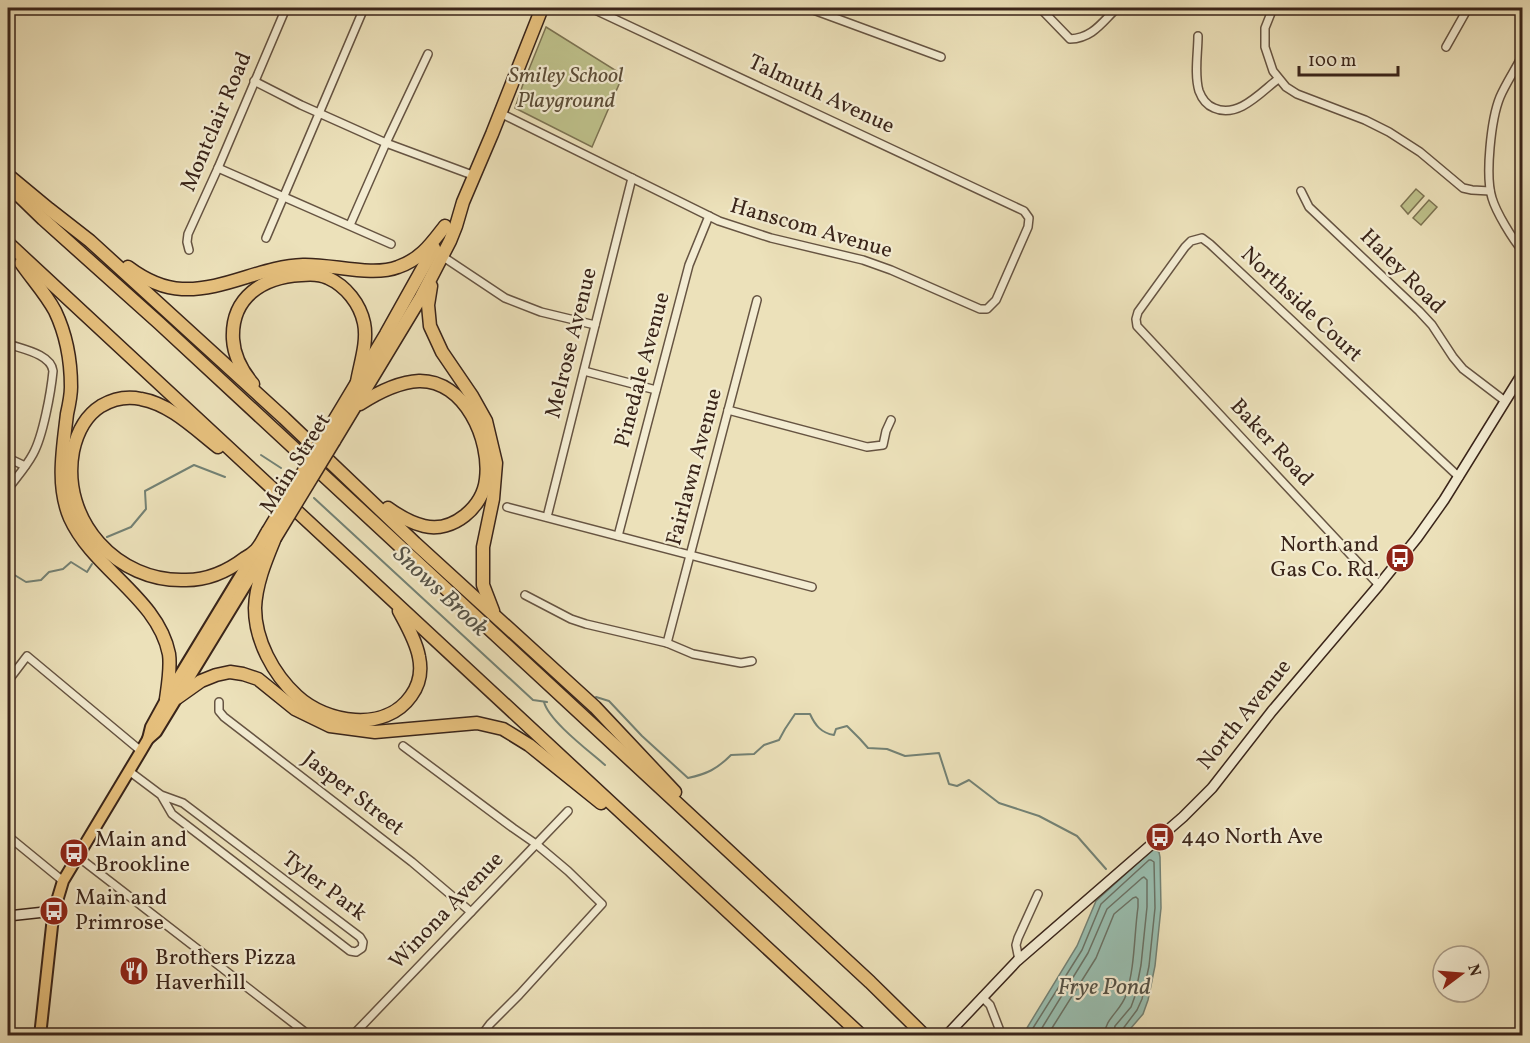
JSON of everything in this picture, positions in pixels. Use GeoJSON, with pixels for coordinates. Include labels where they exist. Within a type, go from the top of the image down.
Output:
{"type":"FeatureCollection","features":[{"type":"Feature","properties":{"kind":"highway","name":"Main Street"},"geometry":{"type":"LineString","coordinates":[[330,438],[356,406],[433,275],[456,226],[463,202],[542,8]]}},
{"type":"Feature","properties":{"kind":"highway"},"geometry":{"type":"LineString","coordinates":[[8,175],[90,241],[145,279],[171,288],[210,287],[276,269],[301,265],[372,271],[398,268],[422,255],[445,226]]}},
{"type":"Feature","properties":{"kind":"highway"},"geometry":{"type":"LineString","coordinates":[[8,185],[926,1035]]}},
{"type":"Feature","properties":{"kind":"highway","name":"Main Street"},"geometry":{"type":"LineString","coordinates":[[257,550],[272,534],[330,438],[357,382],[420,274],[445,226],[463,202]]}},
{"type":"Feature","properties":{"kind":"highway"},"geometry":{"type":"LineString","coordinates":[[90,241],[284,418],[496,618],[596,707],[730,853]]}},
{"type":"Feature","properties":{"kind":"highway"},"geometry":{"type":"LineString","coordinates":[[8,244],[862,1035]]}},
{"type":"Feature","properties":{"kind":"highway"},"geometry":{"type":"LineString","coordinates":[[8,244],[55,311],[68,354],[71,388],[62,480],[71,519],[86,544],[155,620],[169,655],[172,699],[201,681],[230,672],[258,680],[295,709],[330,726],[375,732],[477,723],[503,729],[529,745],[671,857]]}},
{"type":"Feature","properties":{"kind":"highway"},"geometry":{"type":"LineString","coordinates":[[284,418],[249,379],[237,359],[233,342],[233,327],[237,311],[258,288],[274,279],[290,275],[312,274],[328,278],[344,288],[357,305],[364,324],[365,337],[357,382]]}},
{"type":"Feature","properties":{"kind":"highway"},"geometry":{"type":"LineString","coordinates":[[433,275],[428,305],[430,326],[442,352],[486,421],[496,464],[493,499],[483,548],[483,585],[496,618]]}},
{"type":"Feature","properties":{"kind":"highway"},"geometry":{"type":"LineString","coordinates":[[356,406],[374,394],[418,381],[443,387],[456,394],[469,409],[484,446],[486,462],[486,479],[482,495],[473,509],[460,519],[440,527],[426,527],[400,517],[360,490]]}},
{"type":"Feature","properties":{"kind":"highway"},"geometry":{"type":"LineString","coordinates":[[257,550],[229,569],[201,579],[166,580],[143,573],[112,556],[91,532],[77,504],[71,473],[76,438],[87,418],[98,408],[111,401],[133,398],[150,401],[168,410],[258,476]]}},
{"type":"Feature","properties":{"kind":"highway"},"geometry":{"type":"LineString","coordinates":[[272,534],[259,580],[255,608],[260,639],[272,666],[297,696],[318,710],[339,718],[361,721],[378,719],[393,713],[406,703],[416,690],[420,674],[419,658],[413,638],[394,603]]}},
{"type":"Feature","properties":{"kind":"main road","name":"North Avenue"},"geometry":{"type":"LineString","coordinates":[[946,1035],[1019,960],[1129,865],[1204,797],[1220,779],[1272,711],[1417,538],[1459,477],[1522,374]]}},
{"type":"Feature","properties":{"kind":"main road","name":"Main Street"},"geometry":{"type":"LineString","coordinates":[[172,699],[272,534]]}},
{"type":"Feature","properties":{"kind":"main road","name":"Main Street"},"geometry":{"type":"LineString","coordinates":[[40,1035],[54,911],[63,881],[148,739],[156,732],[172,699],[257,550]]}},
{"type":"Feature","properties":{"kind":"main road"},"geometry":{"type":"LineString","coordinates":[[8,916],[54,911]]}},
{"type":"Feature","properties":{"kind":"street","name":"Montclair Road"},"geometry":{"type":"LineString","coordinates":[[189,250],[188,234],[286,8]]}},
{"type":"Feature","properties":{"kind":"street"},"geometry":{"type":"LineString","coordinates":[[266,238],[364,8]]}},
{"type":"Feature","properties":{"kind":"street","name":"Talmuth Avenue"},"geometry":{"type":"LineString","coordinates":[[591,8],[1026,212],[1028,227],[999,295],[985,309]]}},
{"type":"Feature","properties":{"kind":"street"},"geometry":{"type":"LineString","coordinates":[[808,8],[941,57]]}},
{"type":"Feature","properties":{"kind":"street"},"geometry":{"type":"LineString","coordinates":[[1040,8],[1070,39],[1080,39],[1089,35],[1117,8]]}},
{"type":"Feature","properties":{"kind":"street"},"geometry":{"type":"LineString","coordinates":[[1273,8],[1265,28],[1264,47],[1269,63],[1278,79],[1286,87],[1297,94],[1365,120],[1389,132],[1420,152],[1463,188],[1490,191]]}},
{"type":"Feature","properties":{"kind":"street"},"geometry":{"type":"LineString","coordinates":[[1446,47],[1468,8]]}},
{"type":"Feature","properties":{"kind":"street"},"geometry":{"type":"LineString","coordinates":[[1198,36],[1197,80],[1200,92],[1209,106],[1226,111],[1237,108],[1248,103],[1278,79]]}},
{"type":"Feature","properties":{"kind":"street"},"geometry":{"type":"LineString","coordinates":[[350,225],[428,54]]}},
{"type":"Feature","properties":{"kind":"street"},"geometry":{"type":"LineString","coordinates":[[1522,56],[1500,97],[1494,116],[1490,147],[1490,191],[1496,209],[1522,250]]}},
{"type":"Feature","properties":{"kind":"street"},"geometry":{"type":"LineString","coordinates":[[254,81],[386,143],[475,176]]}},
{"type":"Feature","properties":{"kind":"street","name":"Hanscom Avenue"},"geometry":{"type":"LineString","coordinates":[[500,113],[709,216],[771,238],[863,260],[976,308],[985,309]]}},
{"type":"Feature","properties":{"kind":"street"},"geometry":{"type":"LineString","coordinates":[[218,168],[391,244]]}},
{"type":"Feature","properties":{"kind":"street","name":"Melrose Avenue"},"geometry":{"type":"LineString","coordinates":[[547,517],[632,178]]}},
{"type":"Feature","properties":{"kind":"street","name":"Haley Road"},"geometry":{"type":"LineString","coordinates":[[1301,191],[1309,207],[1426,318],[1458,363],[1506,401]]}},
{"type":"Feature","properties":{"kind":"street","name":"Pinedale Avenue"},"geometry":{"type":"LineString","coordinates":[[618,536],[689,266],[709,216]]}},
{"type":"Feature","properties":{"kind":"street"},"geometry":{"type":"LineString","coordinates":[[1511,233],[1522,240]]}},
{"type":"Feature","properties":{"kind":"street","name":"Northside Court"},"geometry":{"type":"LineString","coordinates":[[1137,326],[1138,312],[1185,247],[1191,241],[1202,238],[1459,477]]}},
{"type":"Feature","properties":{"kind":"street"},"geometry":{"type":"LineString","coordinates":[[442,256],[505,298],[541,312],[595,325]]}},
{"type":"Feature","properties":{"kind":"street","name":"Fairlawn Avenue"},"geometry":{"type":"LineString","coordinates":[[667,643],[757,300]]}},
{"type":"Feature","properties":{"kind":"street","name":"Baker Road"},"geometry":{"type":"LineString","coordinates":[[1137,326],[1379,585]]}},
{"type":"Feature","properties":{"kind":"street"},"geometry":{"type":"LineString","coordinates":[[8,344],[45,358],[52,365],[53,376],[35,451],[8,489]]}},
{"type":"Feature","properties":{"kind":"street"},"geometry":{"type":"LineString","coordinates":[[584,370],[656,390]]}},
{"type":"Feature","properties":{"kind":"street"},"geometry":{"type":"LineString","coordinates":[[728,410],[862,447],[883,444],[891,420]]}},
{"type":"Feature","properties":{"kind":"street"},"geometry":{"type":"LineString","coordinates":[[8,458],[25,466]]}},
{"type":"Feature","properties":{"kind":"street"},"geometry":{"type":"LineString","coordinates":[[507,507],[812,587]]}},
{"type":"Feature","properties":{"kind":"street"},"geometry":{"type":"LineString","coordinates":[[525,595],[571,619],[667,643],[693,654],[741,663],[752,661]]}},
{"type":"Feature","properties":{"kind":"street"},"geometry":{"type":"LineString","coordinates":[[8,681],[27,656],[141,751]]}},
{"type":"Feature","properties":{"kind":"street","name":"Jasper Street"},"geometry":{"type":"LineString","coordinates":[[219,702],[219,711],[224,717],[412,862],[471,912]]}},
{"type":"Feature","properties":{"kind":"street"},"geometry":{"type":"LineString","coordinates":[[403,746],[536,844],[602,904],[481,1035]]}},
{"type":"Feature","properties":{"kind":"street","name":"Tyler Park"},"geometry":{"type":"LineString","coordinates":[[129,771],[161,795],[183,803],[360,938],[363,942],[360,950],[350,951],[172,814],[161,795]]}},
{"type":"Feature","properties":{"kind":"street","name":"Winona Avenue"},"geometry":{"type":"LineString","coordinates":[[352,1035],[568,811]]}},
{"type":"Feature","properties":{"kind":"street"},"geometry":{"type":"LineString","coordinates":[[8,836],[63,881]]}},
{"type":"Feature","properties":{"kind":"street"},"geometry":{"type":"LineString","coordinates":[[77,856],[310,1035]]}},
{"type":"Feature","properties":{"kind":"street"},"geometry":{"type":"LineString","coordinates":[[1019,960],[1017,938],[1038,894]]}},
{"type":"Feature","properties":{"kind":"street"},"geometry":{"type":"LineString","coordinates":[[982,997],[990,1005],[1002,1035]]}},
{"type":"Feature","properties":{"kind":"green space","name":"Smiley School Playground"},"geometry":{"type":"Polygon","coordinates":[[[546,27],[623,75],[592,147],[515,108],[546,27]]]}},
{"type":"Feature","properties":{"kind":"green space"},"geometry":{"type":"Polygon","coordinates":[[[1416,189],[1424,196],[1408,214],[1401,206],[1416,189]]]}},
{"type":"Feature","properties":{"kind":"green space"},"geometry":{"type":"Polygon","coordinates":[[[1429,200],[1437,207],[1421,225],[1413,218],[1429,200]]]}},
{"type":"Feature","properties":{"kind":"water","name":"Frye Pond"},"geometry":{"type":"Polygon","coordinates":[[[1153,849],[1159,852],[1160,857],[1161,908],[1155,966],[1143,1014],[1125,1035],[1022,1036],[1077,946],[1096,901],[1153,849]]]}},
{"type":"Feature","properties":{"kind":"waterway","name":"Snows Brook"},"geometry":{"type":"LineString","coordinates":[[261,455],[281,468]]}},
{"type":"Feature","properties":{"kind":"waterway","name":"Snows Brook"},"geometry":{"type":"LineString","coordinates":[[107,537],[131,527],[146,509],[145,491],[194,465],[225,477]]}},
{"type":"Feature","properties":{"kind":"waterway","name":"Snows Brook"},"geometry":{"type":"LineString","coordinates":[[314,498],[533,700],[547,702]]}},
{"type":"Feature","properties":{"kind":"waterway","name":"Snows Brook"},"geometry":{"type":"LineString","coordinates":[[8,571],[26,582],[41,580],[49,572],[63,569],[71,562],[87,572],[92,564]]}},
{"type":"Feature","properties":{"kind":"waterway","name":"Snows Brook"},"geometry":{"type":"LineString","coordinates":[[596,697],[609,701],[642,736],[688,778],[711,770],[731,755],[754,754],[764,745],[779,740],[795,714],[810,714],[819,728],[829,734],[834,735],[836,729],[847,726],[868,748],[887,749],[905,756],[939,753],[949,784],[957,786],[969,780],[999,803],[1039,816],[1077,836],[1106,869]]}},
{"type":"Feature","properties":{"kind":"waterway"},"geometry":{"type":"LineString","coordinates":[[544,702],[547,710],[561,727],[605,765]]}},
{"type":"Feature","properties":{"kind":"waterway","name":"Snows Brook"},"geometry":{"type":"LineString","coordinates":[[1426,1036],[1441,1031],[1479,1036]]}},
{"type":"Feature","properties":{"kind":"place","name":"North and Gas Co. Rd."},"geometry":{"type":"Point","coordinates":[1400,558]}},
{"type":"Feature","properties":{"kind":"place","name":"440 North Ave"},"geometry":{"type":"Point","coordinates":[1160,837]}},
{"type":"Feature","properties":{"kind":"place","name":"Main and Brookline"},"geometry":{"type":"Point","coordinates":[74,853]}},
{"type":"Feature","properties":{"kind":"place","name":"Main and Primrose"},"geometry":{"type":"Point","coordinates":[54,911]}},
{"type":"Feature","properties":{"kind":"place","name":"Brothers Pizza Haverhill"},"geometry":{"type":"Point","coordinates":[134,971]}}]}
